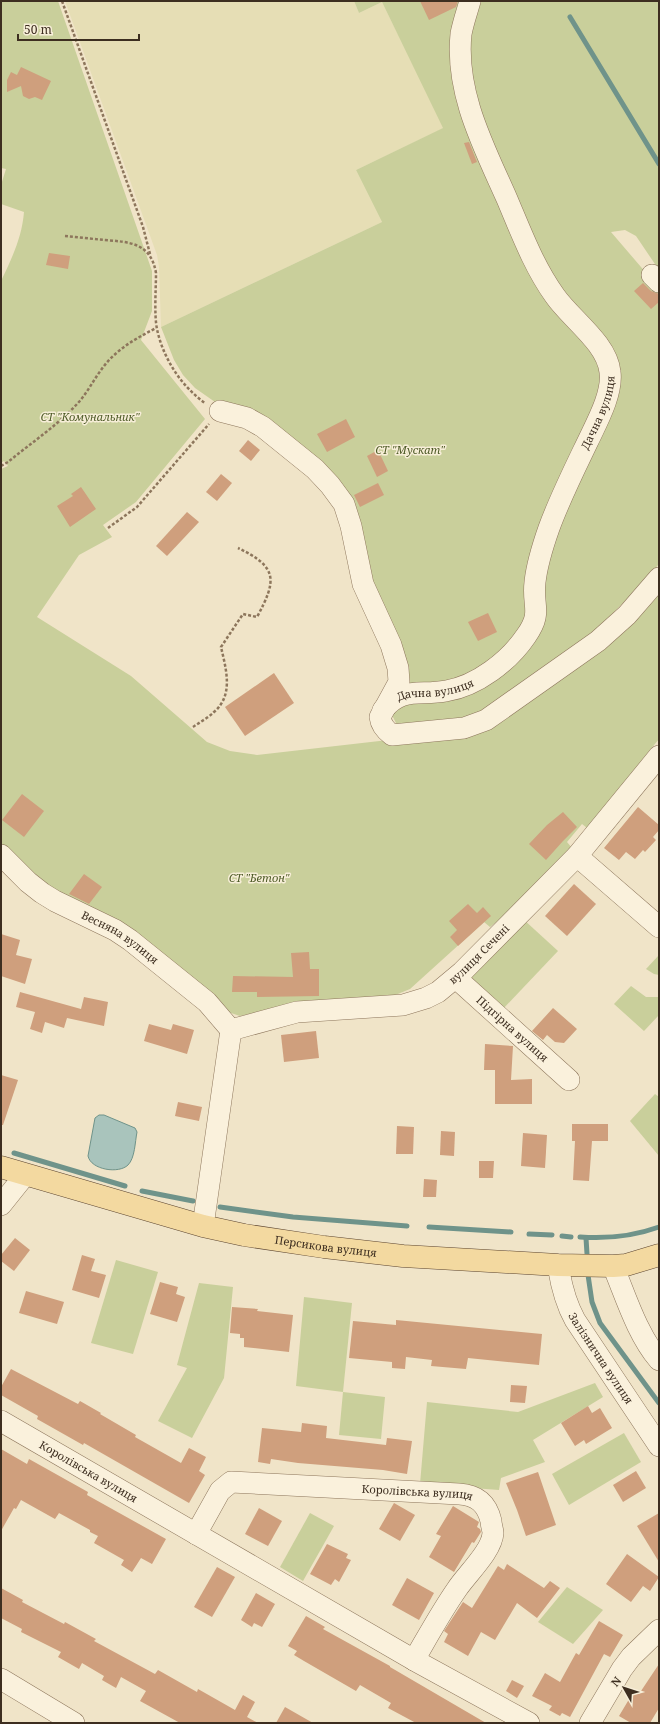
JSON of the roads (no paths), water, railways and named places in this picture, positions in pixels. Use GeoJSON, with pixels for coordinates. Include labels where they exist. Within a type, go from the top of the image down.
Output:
{"type":"FeatureCollection","features":[{"type":"Feature","properties":{"kind":"main road","name":"Персикова вулиця"},"geometry":{"type":"LineString","coordinates":[[1,1167],[203,1226],[244,1235],[368,1252],[558,1265],[613,1266],[626,1265],[659,1255]]}},
{"type":"Feature","properties":{"kind":"street","name":"Дачна вулиця"},"geometry":{"type":"LineString","coordinates":[[383,710],[396,697],[405,694],[446,692],[475,680],[504,661],[526,637],[537,614],[535,584],[539,561],[549,528],[600,416],[610,383],[608,361],[600,348],[550,289],[533,258],[492,170],[476,130],[464,85],[461,48],[462,32],[470,1]]}},
{"type":"Feature","properties":{"kind":"street","name":"Дачна вулиця"},"geometry":{"type":"LineString","coordinates":[[220,411],[247,418],[263,427],[315,469],[330,485],[344,504],[352,526],[364,589],[391,645],[398,668],[399,682],[380,717],[381,723],[392,735],[464,728],[486,720],[598,641],[623,619],[659,578]]}},
{"type":"Feature","properties":{"kind":"street","name":"вулиця Сечені"},"geometry":{"type":"LineString","coordinates":[[231,1030],[297,1012],[403,1005],[426,998],[438,992],[456,978],[577,856],[659,756]]}},
{"type":"Feature","properties":{"kind":"street","name":"Весняна вулиця"},"geometry":{"type":"LineString","coordinates":[[1,855],[28,882],[42,893],[55,901],[109,927],[130,940],[206,1002],[231,1030]]}},
{"type":"Feature","properties":{"kind":"street"},"geometry":{"type":"LineString","coordinates":[[577,856],[659,927]]}},
{"type":"Feature","properties":{"kind":"street","name":"Підгірна вулиця"},"geometry":{"type":"LineString","coordinates":[[456,978],[569,1080]]}},
{"type":"Feature","properties":{"kind":"street"},"geometry":{"type":"LineString","coordinates":[[203,1226],[231,1030]]}},
{"type":"Feature","properties":{"kind":"street"},"geometry":{"type":"LineString","coordinates":[[1,1205],[25,1174]]}},
{"type":"Feature","properties":{"kind":"street","name":"Залізнична вулиця"},"geometry":{"type":"LineString","coordinates":[[558,1265],[566,1306],[659,1446]]}},
{"type":"Feature","properties":{"kind":"street"},"geometry":{"type":"LineString","coordinates":[[613,1266],[641,1332],[652,1352],[659,1360]]}},
{"type":"Feature","properties":{"kind":"street","name":"Королівська вулиця"},"geometry":{"type":"LineString","coordinates":[[1,1421],[414,1660],[529,1723]]}},
{"type":"Feature","properties":{"kind":"street","name":"Королівська вулиця"},"geometry":{"type":"LineString","coordinates":[[196,1534],[220,1492],[231,1482],[460,1494],[469,1495],[478,1499],[489,1513],[493,1533],[490,1544],[457,1589],[414,1660]]}},
{"type":"Feature","properties":{"kind":"street"},"geometry":{"type":"LineString","coordinates":[[590,1723],[622,1669],[631,1657],[659,1630]]}},
{"type":"Feature","properties":{"kind":"street"},"geometry":{"type":"LineString","coordinates":[[1,1679],[74,1723]]}},
{"type":"Feature","properties":{"kind":"water"},"geometry":{"type":"Polygon","coordinates":[[[99,1115],[104,1115],[135,1128],[137,1132],[132,1158],[128,1165],[124,1168],[112,1170],[106,1169],[94,1165],[90,1161],[88,1156],[95,1118],[99,1115]]]}},
{"type":"Feature","properties":{"kind":"waterway"},"geometry":{"type":"LineString","coordinates":[[570,17],[659,164]]}},
{"type":"Feature","properties":{"kind":"waterway"},"geometry":{"type":"LineString","coordinates":[[14,1153],[125,1186]]}},
{"type":"Feature","properties":{"kind":"waterway"},"geometry":{"type":"LineString","coordinates":[[142,1191],[193,1201]]}},
{"type":"Feature","properties":{"kind":"waterway"},"geometry":{"type":"LineString","coordinates":[[220,1207],[293,1217],[407,1226]]}},
{"type":"Feature","properties":{"kind":"waterway"},"geometry":{"type":"LineString","coordinates":[[429,1227],[511,1232]]}},
{"type":"Feature","properties":{"kind":"waterway"},"geometry":{"type":"LineString","coordinates":[[580,1237],[600,1238],[620,1236],[640,1233],[659,1227]]}},
{"type":"Feature","properties":{"kind":"waterway"},"geometry":{"type":"LineString","coordinates":[[529,1234],[552,1235]]}},
{"type":"Feature","properties":{"kind":"waterway"},"geometry":{"type":"LineString","coordinates":[[562,1236],[571,1237]]}},
{"type":"Feature","properties":{"kind":"waterway"},"geometry":{"type":"LineString","coordinates":[[586,1238],[587,1254]]}},
{"type":"Feature","properties":{"kind":"waterway"},"geometry":{"type":"LineString","coordinates":[[588,1275],[592,1302],[600,1323],[659,1403]]}},
{"type":"Feature","properties":{"kind":"park label","name":"СТ \"Комунальник\""},"geometry":{"type":"Point","coordinates":[90,417]}},
{"type":"Feature","properties":{"kind":"park label","name":"СТ \"Мускат\""},"geometry":{"type":"Point","coordinates":[410,450]}},
{"type":"Feature","properties":{"kind":"park label","name":"СТ \"Бетон\""},"geometry":{"type":"Point","coordinates":[259,878]}}]}
